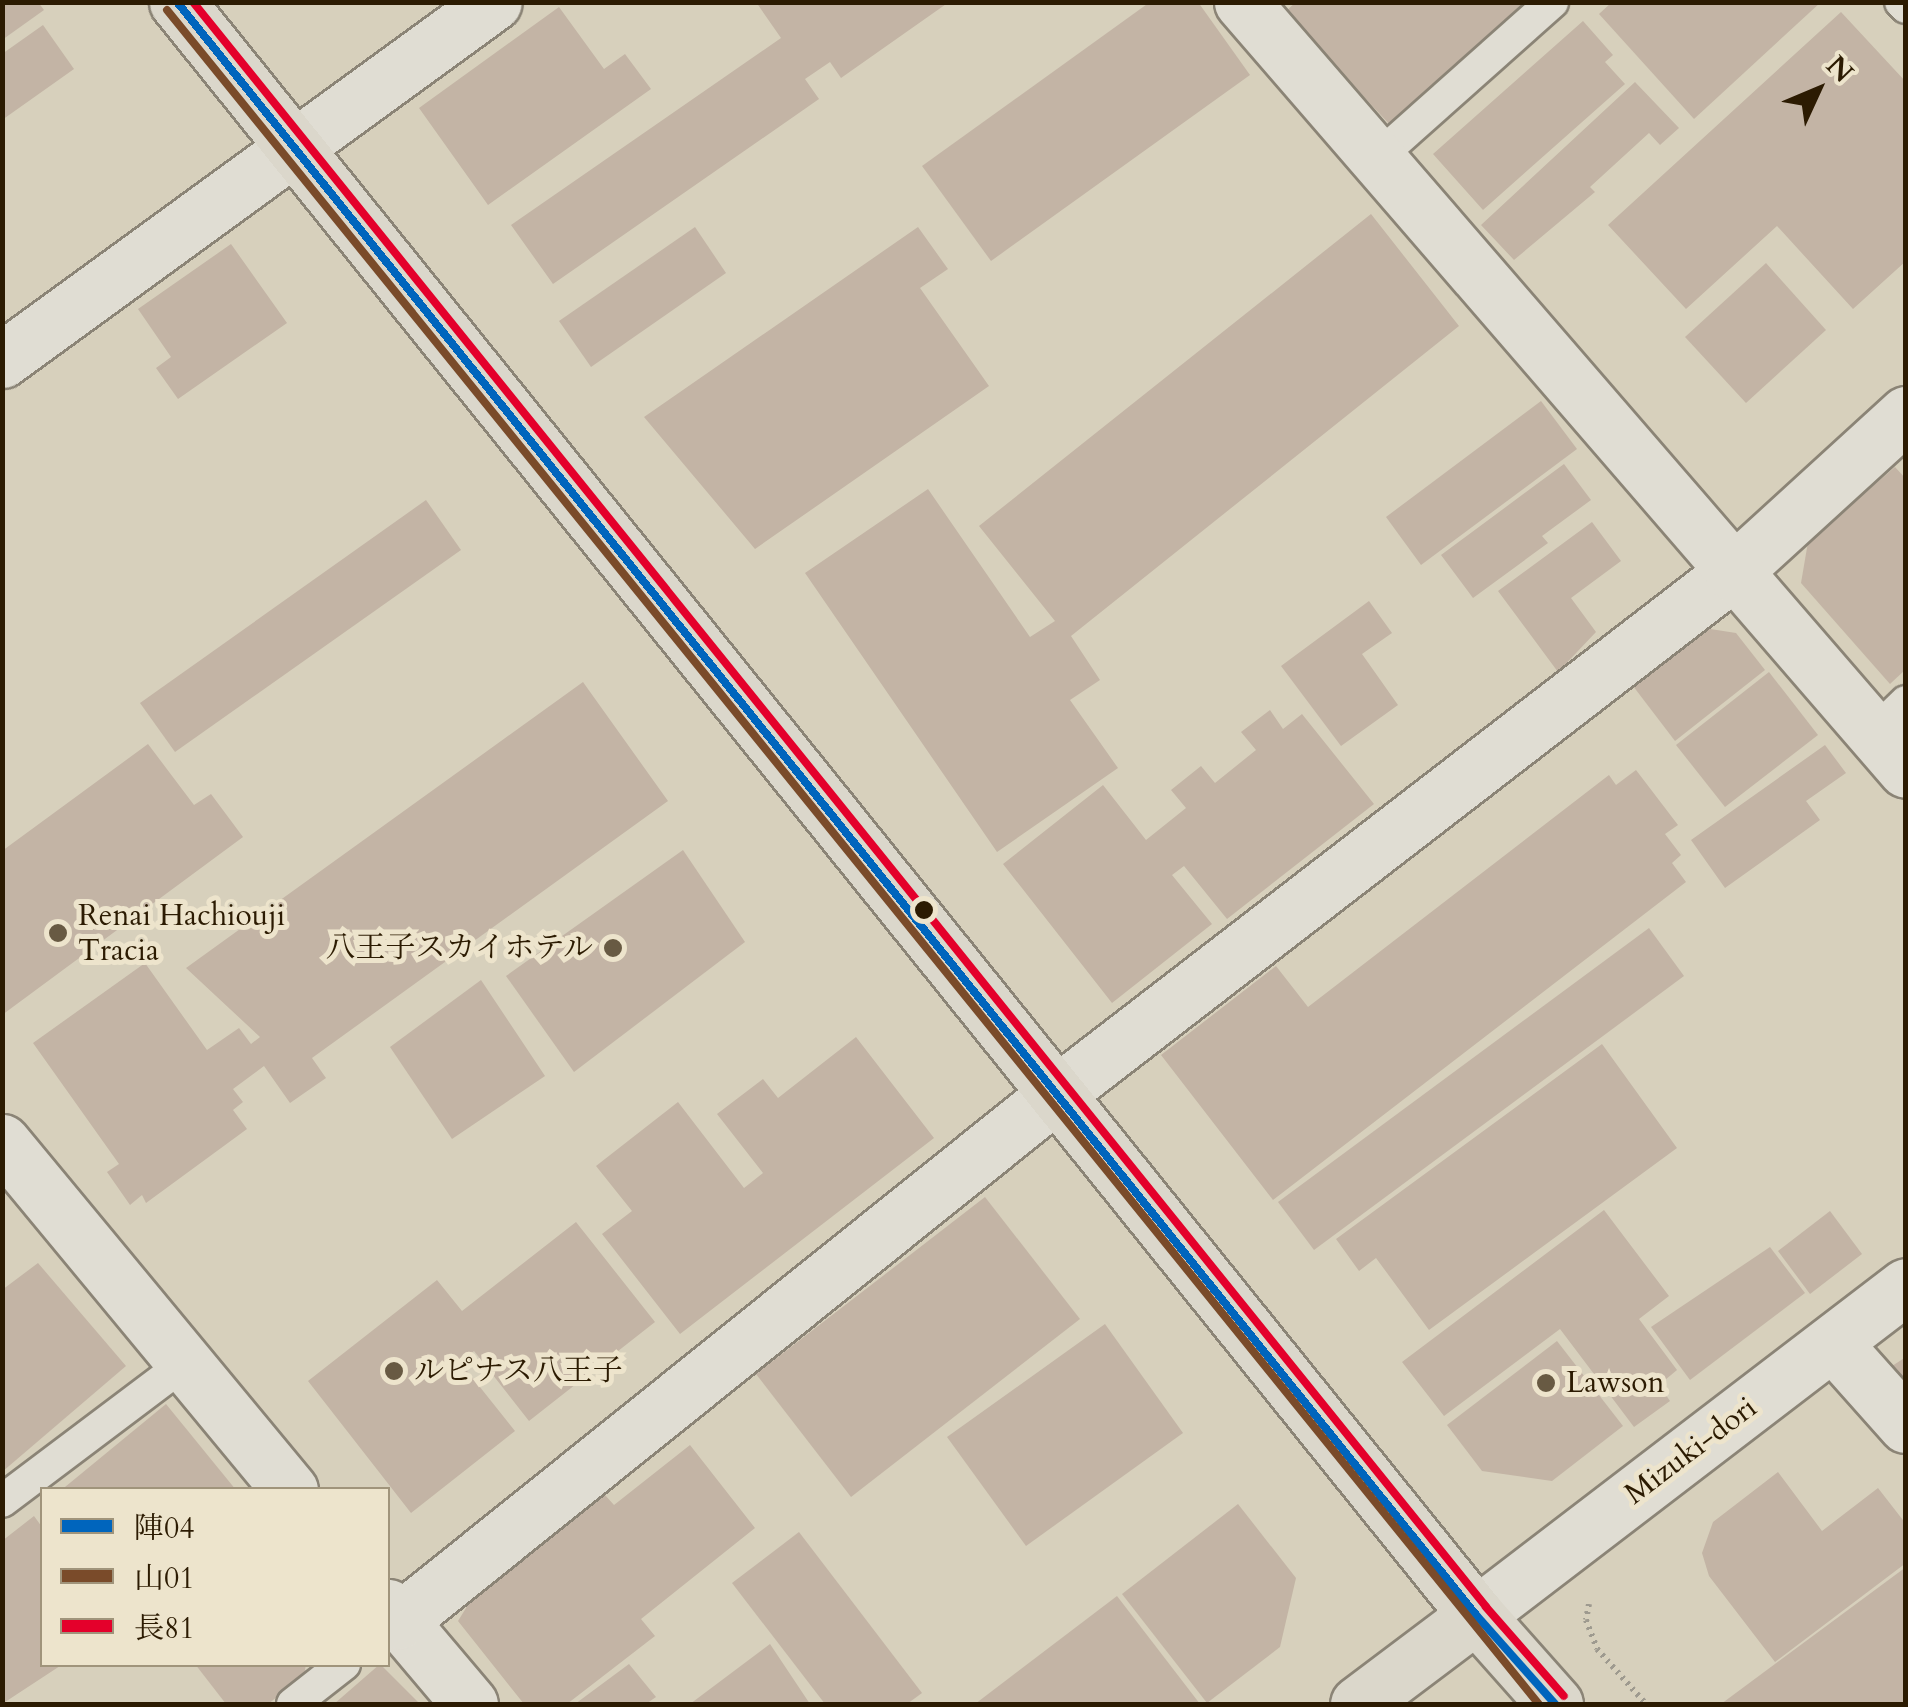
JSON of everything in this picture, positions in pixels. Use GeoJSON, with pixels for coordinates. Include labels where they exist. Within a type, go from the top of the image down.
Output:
{"type":"FeatureCollection","features":[{"type":"Feature","properties":{"kind":"highway"},"geometry":{"type":"LineString","coordinates":[[177,2],[1476,1615],[1556,1704]]}},
{"type":"Feature","properties":{"kind":"highway"},"geometry":{"type":"LineString","coordinates":[[1358,1704],[1476,1615]]}},
{"type":"Feature","properties":{"kind":"street"},"geometry":{"type":"LineString","coordinates":[[2,360],[494,2]]}},
{"type":"Feature","properties":{"kind":"street"},"geometry":{"type":"LineString","coordinates":[[1242,2],[1732,573],[1895,736]]}},
{"type":"Feature","properties":{"kind":"street"},"geometry":{"type":"LineString","coordinates":[[470,1704],[391,1620],[1056,1094],[1732,573],[1906,414]]}},
{"type":"Feature","properties":{"kind":"street"},"geometry":{"type":"LineString","coordinates":[[2,1142],[288,1487]]}},
{"type":"Feature","properties":{"kind":"street","name":"Mizuki-dori"},"geometry":{"type":"LineString","coordinates":[[1476,1615],[1906,1286]]}},
{"type":"Feature","properties":{"kind":"street"},"geometry":{"type":"LineString","coordinates":[[1833,1343],[1906,1425]]}},
{"type":"Feature","properties":{"kind":"lane"},"geometry":{"type":"LineString","coordinates":[[1376,159],[1552,2]]}},
{"type":"Feature","properties":{"kind":"lane"},"geometry":{"type":"LineString","coordinates":[[2,1502],[185,1363]]}},
{"type":"Feature","properties":{"kind":"lane"},"geometry":{"type":"LineString","coordinates":[[293,1704],[340,1667]]}},
{"type":"Feature","properties":{"kind":"building"},"geometry":{"type":"Polygon","coordinates":[[[2,2],[38,2],[44,10],[2,40],[2,2]]]}},
{"type":"Feature","properties":{"kind":"building"},"geometry":{"type":"Polygon","coordinates":[[[756,2],[949,2],[841,78],[830,62],[805,79],[819,99],[553,284],[511,225],[781,38],[756,2]]]}},
{"type":"Feature","properties":{"kind":"building"},"geometry":{"type":"Polygon","coordinates":[[[1150,2],[1198,2],[1250,75],[991,261],[922,166],[1150,2]]]}},
{"type":"Feature","properties":{"kind":"building"},"geometry":{"type":"Polygon","coordinates":[[[1296,2],[1527,2],[1392,127],[1285,12],[1296,2]]]}},
{"type":"Feature","properties":{"kind":"building"},"geometry":{"type":"Polygon","coordinates":[[[1612,2],[1821,2],[1694,119],[1599,14],[1612,2]]]}},
{"type":"Feature","properties":{"kind":"building"},"geometry":{"type":"Polygon","coordinates":[[[559,7],[604,69],[625,54],[651,89],[488,205],[419,108],[559,7]]]}},
{"type":"Feature","properties":{"kind":"building"},"geometry":{"type":"Polygon","coordinates":[[[1841,12],[1906,82],[1906,261],[1853,309],[1777,226],[1686,309],[1608,225],[1841,12]]]}},
{"type":"Feature","properties":{"kind":"building"},"geometry":{"type":"Polygon","coordinates":[[[1583,21],[1613,55],[1605,62],[1625,84],[1483,210],[1433,154],[1583,21]]]}},
{"type":"Feature","properties":{"kind":"building"},"geometry":{"type":"Polygon","coordinates":[[[43,25],[74,69],[2,120],[2,54],[43,25]]]}},
{"type":"Feature","properties":{"kind":"building"},"geometry":{"type":"Polygon","coordinates":[[[1635,82],[1679,128],[1660,145],[1649,133],[1590,187],[1595,192],[1514,260],[1481,225],[1635,82]]]}},
{"type":"Feature","properties":{"kind":"building"},"geometry":{"type":"Polygon","coordinates":[[[1371,214],[1459,326],[1071,636],[1100,680],[1070,700],[1118,768],[997,852],[805,573],[928,489],[1030,637],[1055,621],[979,526],[1371,214]]]}},
{"type":"Feature","properties":{"kind":"building"},"geometry":{"type":"Polygon","coordinates":[[[695,227],[726,273],[591,367],[559,321],[695,227]]]}},
{"type":"Feature","properties":{"kind":"building"},"geometry":{"type":"Polygon","coordinates":[[[918,227],[948,269],[920,288],[989,386],[755,549],[644,417],[918,227]]]}},
{"type":"Feature","properties":{"kind":"building"},"geometry":{"type":"Polygon","coordinates":[[[231,244],[287,323],[178,399],[156,368],[171,357],[138,309],[231,244]]]}},
{"type":"Feature","properties":{"kind":"building"},"geometry":{"type":"Polygon","coordinates":[[[1766,263],[1826,330],[1746,403],[1685,337],[1766,263]]]}},
{"type":"Feature","properties":{"kind":"building"},"geometry":{"type":"Polygon","coordinates":[[[1541,401],[1577,449],[1421,565],[1386,517],[1541,401]]]}},
{"type":"Feature","properties":{"kind":"building"},"geometry":{"type":"Polygon","coordinates":[[[1564,464],[1591,500],[1542,536],[1548,543],[1473,598],[1441,555],[1564,464]]]}},
{"type":"Feature","properties":{"kind":"building"},"geometry":{"type":"Polygon","coordinates":[[[1895,467],[1906,479],[1906,669],[1890,684],[1801,583],[1808,542],[1895,467]]]}},
{"type":"Feature","properties":{"kind":"building"},"geometry":{"type":"Polygon","coordinates":[[[426,500],[461,550],[175,752],[140,703],[426,500]]]}},
{"type":"Feature","properties":{"kind":"building"},"geometry":{"type":"Polygon","coordinates":[[[1592,522],[1621,561],[1571,598],[1596,632],[1558,672],[1498,591],[1592,522]]]}},
{"type":"Feature","properties":{"kind":"building"},"geometry":{"type":"Polygon","coordinates":[[[1369,601],[1392,633],[1362,654],[1398,705],[1341,746],[1281,666],[1369,601]]]}},
{"type":"Feature","properties":{"kind":"building"},"geometry":{"type":"Polygon","coordinates":[[[1704,628],[1736,633],[1765,670],[1675,741],[1633,686],[1704,628]]]}},
{"type":"Feature","properties":{"kind":"building"},"geometry":{"type":"Polygon","coordinates":[[[1769,672],[1818,735],[1725,807],[1676,745],[1769,672]]]}},
{"type":"Feature","properties":{"kind":"building"},"geometry":{"type":"Polygon","coordinates":[[[583,682],[668,801],[312,1058],[326,1078],[290,1103],[264,1066],[233,1089],[243,1102],[233,1110],[247,1129],[146,1203],[142,1195],[130,1205],[107,1172],[119,1164],[33,1043],[145,963],[207,1050],[239,1028],[251,1044],[260,1037],[186,968],[583,682]]]}},
{"type":"Feature","properties":{"kind":"building"},"geometry":{"type":"Polygon","coordinates":[[[1270,710],[1283,729],[1302,714],[1374,804],[1227,919],[1184,866],[1172,875],[1212,924],[1112,1003],[1003,864],[1103,785],[1146,840],[1186,808],[1171,790],[1201,766],[1215,783],[1256,750],[1241,732],[1270,710]]]}},
{"type":"Feature","properties":{"kind":"building","name":"Renai Hachiouji Tracia"},"geometry":{"type":"Polygon","coordinates":[[[148,744],[194,805],[211,794],[243,837],[2,1015],[2,851],[148,744]]]}},
{"type":"Feature","properties":{"kind":"building"},"geometry":{"type":"Polygon","coordinates":[[[1825,745],[1846,773],[1806,801],[1820,820],[1725,888],[1691,840],[1825,745]]]}},
{"type":"Feature","properties":{"kind":"building"},"geometry":{"type":"Polygon","coordinates":[[[1636,770],[1678,825],[1665,834],[1681,855],[1672,863],[1686,882],[1273,1200],[1161,1055],[1276,966],[1308,1007],[1609,775],[1616,785],[1636,770]]]}},
{"type":"Feature","properties":{"kind":"building"},"geometry":{"type":"Polygon","coordinates":[[[683,850],[745,942],[574,1072],[506,976],[683,850]]]}},
{"type":"Feature","properties":{"kind":"building"},"geometry":{"type":"Polygon","coordinates":[[[1649,928],[1684,976],[1314,1250],[1278,1202],[1649,928]]]}},
{"type":"Feature","properties":{"kind":"building"},"geometry":{"type":"Polygon","coordinates":[[[481,980],[545,1076],[452,1139],[390,1047],[481,980]]]}},
{"type":"Feature","properties":{"kind":"building"},"geometry":{"type":"Polygon","coordinates":[[[856,1037],[934,1138],[680,1334],[602,1234],[632,1211],[596,1166],[678,1102],[744,1188],[763,1173],[717,1114],[763,1079],[778,1098],[856,1037]]]}},
{"type":"Feature","properties":{"kind":"building"},"geometry":{"type":"Polygon","coordinates":[[[1602,1044],[1677,1148],[1429,1330],[1376,1258],[1359,1271],[1336,1239],[1602,1044]]]}},
{"type":"Feature","properties":{"kind":"building"},"geometry":{"type":"Polygon","coordinates":[[[985,1197],[1080,1319],[851,1497],[756,1374],[985,1197]]]}},
{"type":"Feature","properties":{"kind":"building"},"geometry":{"type":"Polygon","coordinates":[[[1604,1210],[1669,1296],[1639,1319],[1677,1370],[1659,1385],[1670,1401],[1634,1427],[1560,1329],[1444,1416],[1402,1362],[1604,1210]]]}},
{"type":"Feature","properties":{"kind":"building"},"geometry":{"type":"Polygon","coordinates":[[[1830,1211],[1862,1254],[1810,1294],[1778,1251],[1830,1211]]]}},
{"type":"Feature","properties":{"kind":"building","name":"ルピナス八王子"},"geometry":{"type":"Polygon","coordinates":[[[576,1222],[655,1322],[529,1421],[474,1351],[460,1362],[515,1431],[411,1513],[308,1381],[437,1280],[462,1311],[576,1222]]]}},
{"type":"Feature","properties":{"kind":"building"},"geometry":{"type":"Polygon","coordinates":[[[1770,1247],[1805,1293],[1690,1380],[1651,1327],[1770,1247]]]}},
{"type":"Feature","properties":{"kind":"building"},"geometry":{"type":"Polygon","coordinates":[[[38,1263],[126,1366],[2,1472],[2,1290],[38,1263]]]}},
{"type":"Feature","properties":{"kind":"building"},"geometry":{"type":"Polygon","coordinates":[[[1105,1324],[1183,1433],[1026,1546],[947,1437],[1105,1324]]]}},
{"type":"Feature","properties":{"kind":"building","name":"Lawson"},"geometry":{"type":"Polygon","coordinates":[[[1557,1341],[1623,1426],[1552,1481],[1482,1471],[1447,1425],[1557,1341]]]}},
{"type":"Feature","properties":{"kind":"building"},"geometry":{"type":"Polygon","coordinates":[[[1906,1357],[1906,1385],[1892,1366],[1906,1357]]]}},
{"type":"Feature","properties":{"kind":"building"},"geometry":{"type":"Polygon","coordinates":[[[166,1404],[234,1487],[65,1487],[166,1404]]]}},
{"type":"Feature","properties":{"kind":"building"},"geometry":{"type":"Polygon","coordinates":[[[690,1445],[755,1528],[641,1619],[655,1636],[567,1704],[524,1704],[458,1621],[471,1600],[605,1495],[614,1505],[690,1445]]]}},
{"type":"Feature","properties":{"kind":"building"},"geometry":{"type":"Polygon","coordinates":[[[1778,1472],[1822,1531],[1878,1488],[1906,1524],[1906,1563],[1775,1662],[1709,1576],[1702,1553],[1713,1522],[1778,1472]]]}},
{"type":"Feature","properties":{"kind":"building"},"geometry":{"type":"Polygon","coordinates":[[[1238,1504],[1296,1578],[1280,1647],[1207,1703],[1122,1594],[1238,1504]]]}},
{"type":"Feature","properties":{"kind":"building"},"geometry":{"type":"Polygon","coordinates":[[[34,1516],[40,1524],[40,1667],[58,1667],[2,1704],[2,1541],[34,1516]]]}},
{"type":"Feature","properties":{"kind":"building"},"geometry":{"type":"Polygon","coordinates":[[[799,1532],[922,1693],[907,1704],[825,1704],[732,1583],[799,1532]]]}},
{"type":"Feature","properties":{"kind":"building"},"geometry":{"type":"Polygon","coordinates":[[[1906,1567],[1906,1704],[1721,1704],[1906,1567]]]}},
{"type":"Feature","properties":{"kind":"building"},"geometry":{"type":"Polygon","coordinates":[[[1117,1596],[1200,1704],[975,1704],[1117,1596]]]}},
{"type":"Feature","properties":{"kind":"building"},"geometry":{"type":"Polygon","coordinates":[[[770,1644],[810,1704],[690,1704],[770,1644]]]}},
{"type":"Feature","properties":{"kind":"building"},"geometry":{"type":"Polygon","coordinates":[[[629,1664],[656,1697],[646,1704],[575,1704],[629,1664]]]}},
{"type":"Feature","properties":{"kind":"building"},"geometry":{"type":"Polygon","coordinates":[[[197,1667],[306,1667],[304,1676],[268,1704],[226,1704],[197,1667]]]}},
{"type":"Feature","properties":{"kind":"building"},"geometry":{"type":"Polygon","coordinates":[[[377,1667],[383,1667],[420,1704],[334,1704],[377,1667]]]}},
{"type":"Feature","properties":{"kind":"transit line","name":"陣04"},"geometry":{"type":"LineString","coordinates":[[177,2],[1476,1615],[1555,1704]]}},
{"type":"Feature","properties":{"kind":"transit line","name":"長81"},"geometry":{"type":"LineString","coordinates":[[193,2],[1486,1607],[1564,1696]]}},
{"type":"Feature","properties":{"kind":"transit line","name":"山01"},"geometry":{"type":"LineString","coordinates":[[167,10],[1539,1704]]}},
{"type":"Feature","properties":{"kind":"place","name":"Renai Hachiouji Tracia"},"geometry":{"type":"Point","coordinates":[58,933]}},
{"type":"Feature","properties":{"kind":"place","name":"八王子スカイホテル"},"geometry":{"type":"Point","coordinates":[613,948]}},
{"type":"Feature","properties":{"kind":"place","name":"ルピナス八王子"},"geometry":{"type":"Point","coordinates":[394,1371]}},
{"type":"Feature","properties":{"kind":"place","name":"Lawson"},"geometry":{"type":"Point","coordinates":[1546,1383]}}]}
